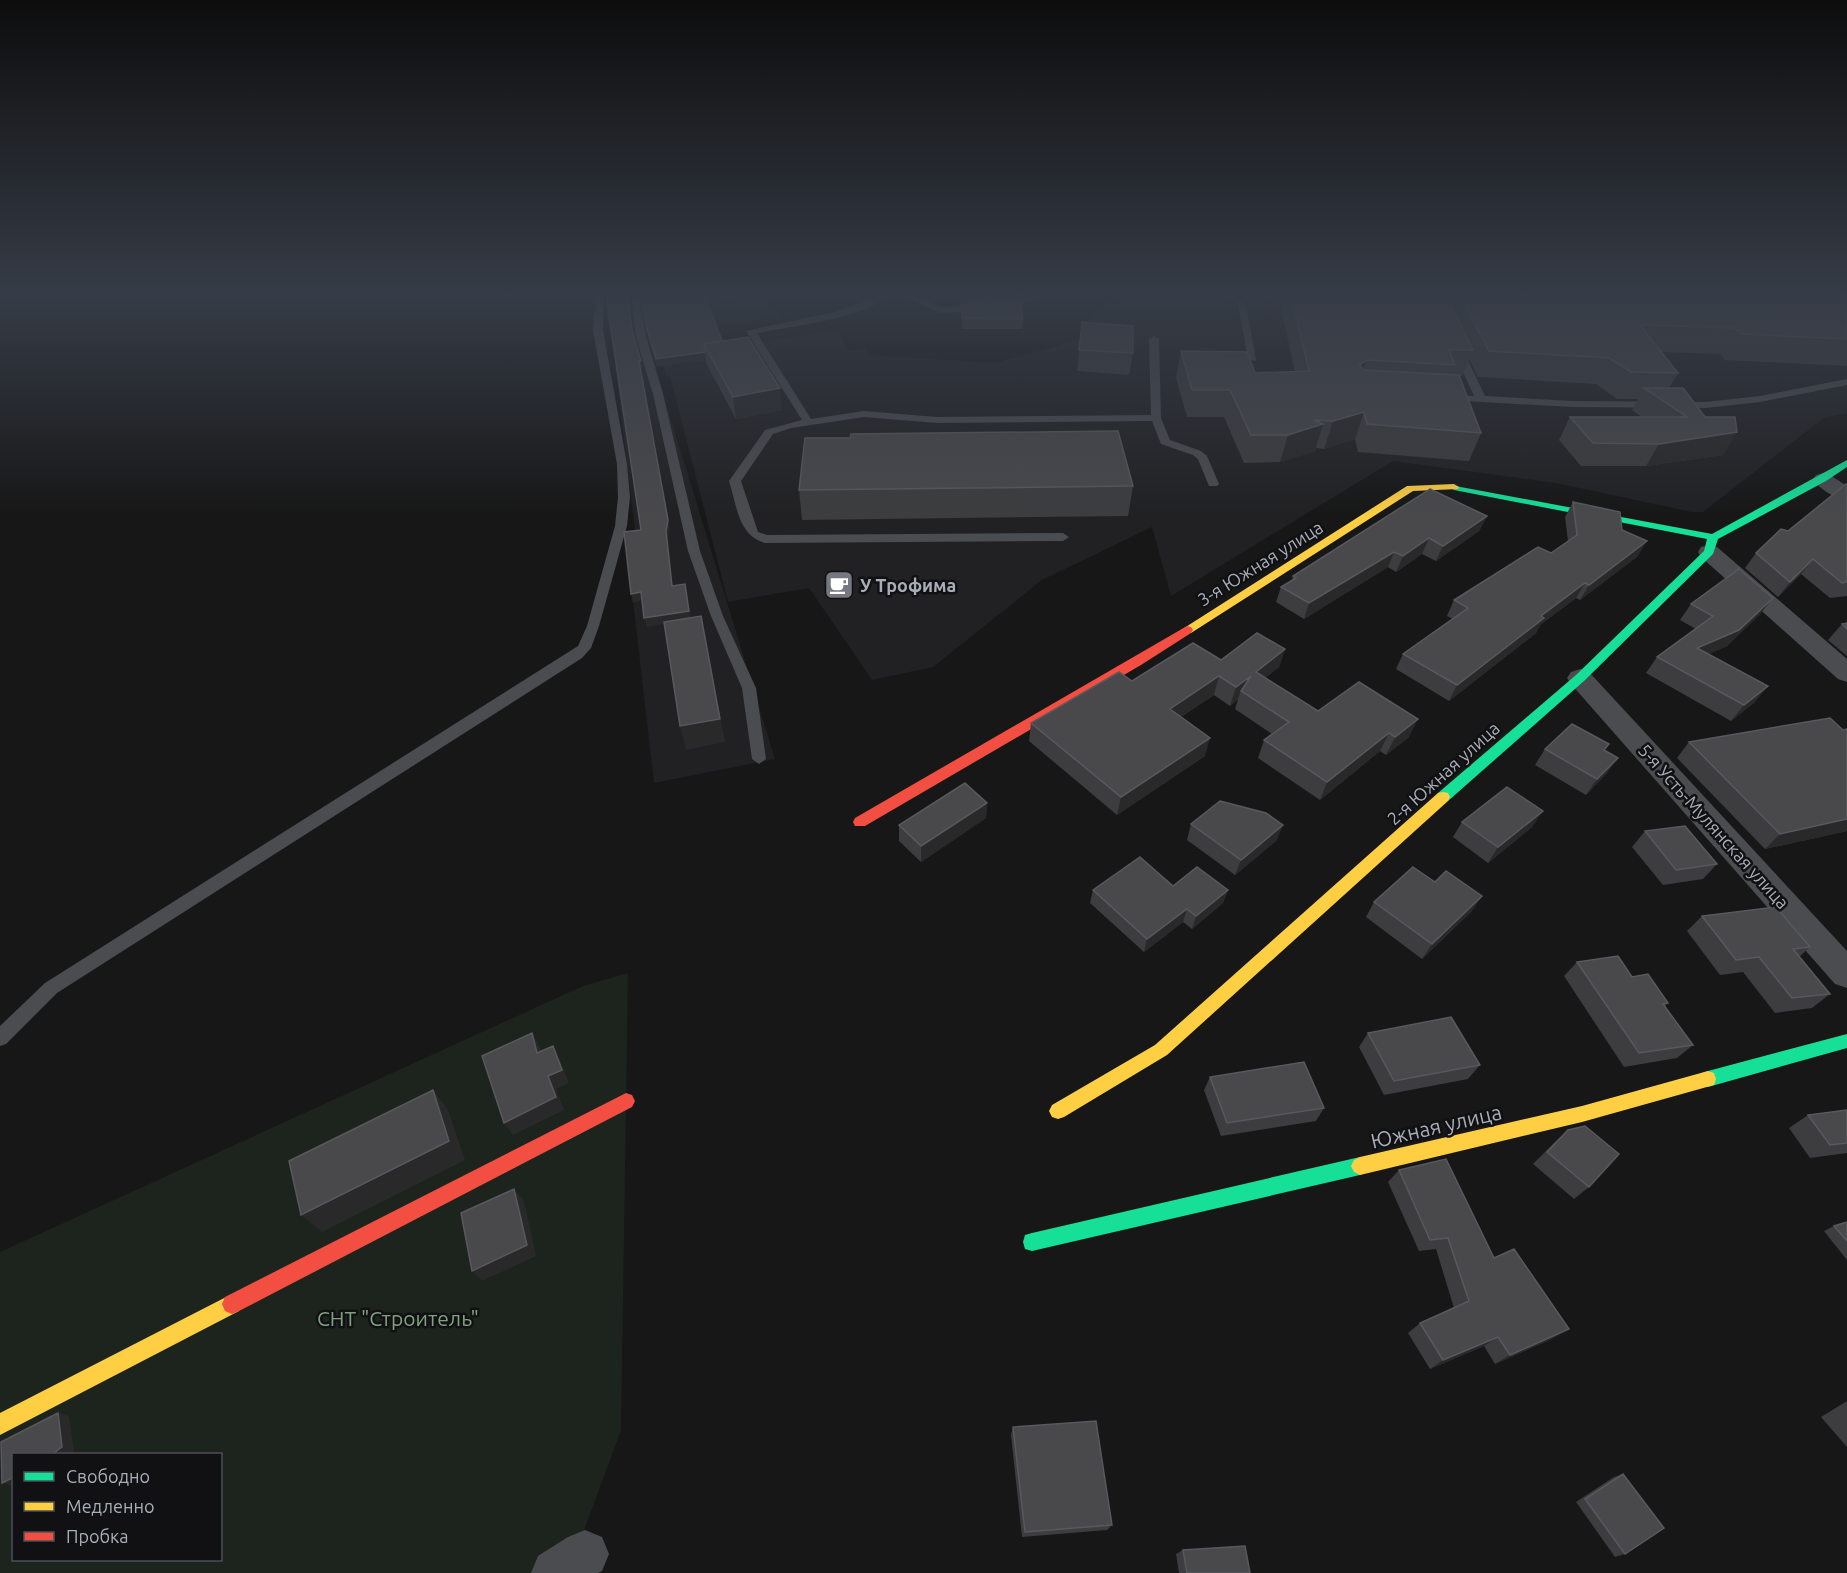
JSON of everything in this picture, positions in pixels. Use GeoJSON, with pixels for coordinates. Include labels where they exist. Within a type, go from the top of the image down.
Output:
{"type":"FeatureCollection","features":[{"type":"Feature","properties":{"kind":"street","name":"2-я Южная улица"},"geometry":{"type":"LineString","coordinates":[[1058,1112],[1161,1050],[1492,753],[1580,678],[1711,544],[1847,463]]}},
{"type":"Feature","properties":{"kind":"street"},"geometry":{"type":"LineString","coordinates":[[1823,479],[1847,495]]}},
{"type":"Feature","properties":{"kind":"street","name":"3-я Южная улица"},"geometry":{"type":"LineString","coordinates":[[861,822],[1137,662],[1411,488],[1428,485],[1474,489],[1711,544]]}},
{"type":"Feature","properties":{"kind":"street"},"geometry":{"type":"LineString","coordinates":[[1711,544],[1847,673]]}},
{"type":"Feature","properties":{"kind":"street","name":"5-я Усть-Мулянская улица"},"geometry":{"type":"LineString","coordinates":[[1580,678],[1847,974]]}},
{"type":"Feature","properties":{"kind":"street","name":"Южная улица"},"geometry":{"type":"LineString","coordinates":[[1032,1242],[1582,1113],[1847,1041]]}},
{"type":"Feature","properties":{"kind":"street"},"geometry":{"type":"LineString","coordinates":[[0,1424],[626,1101]]}},
{"type":"Feature","properties":{"kind":"lane"},"geometry":{"type":"LineString","coordinates":[[0,1038],[51,988],[577,655],[584,648],[593,626],[621,526],[624,487],[605,369]]}},
{"type":"Feature","properties":{"kind":"lane"},"geometry":{"type":"LineString","coordinates":[[651,369],[694,550],[717,615],[749,688],[759,759]]}},
{"type":"Feature","properties":{"kind":"lane"},"geometry":{"type":"LineString","coordinates":[[775,369],[808,422]]}},
{"type":"Feature","properties":{"kind":"lane"},"geometry":{"type":"LineString","coordinates":[[1155,369],[1156,418],[1165,442],[1203,458],[1213,484]]}},
{"type":"Feature","properties":{"kind":"lane"},"geometry":{"type":"LineString","coordinates":[[1467,369],[1481,399]]}},
{"type":"Feature","properties":{"kind":"lane"},"geometry":{"type":"LineString","coordinates":[[1436,396],[1572,404],[1706,405],[1760,399],[1847,382]]}},
{"type":"Feature","properties":{"kind":"lane"},"geometry":{"type":"LineString","coordinates":[[1063,537],[765,539],[753,534],[735,481],[769,432],[776,428],[808,422],[864,414],[937,420],[1156,418]]}},
{"type":"Feature","properties":{"kind":"shaded area"},"geometry":{"type":"Polygon","coordinates":[[[616,369],[657,369],[775,759],[654,783],[626,540],[636,539],[616,369]]]}},
{"type":"Feature","properties":{"kind":"shaded area"},"geometry":{"type":"Polygon","coordinates":[[[664,369],[1847,369],[1847,414],[1825,417],[1703,512],[1692,512],[1556,483],[1393,461],[1171,596],[1152,527],[1042,580],[933,667],[872,680],[809,588],[728,602],[670,376],[666,376],[664,369]]]}},
{"type":"Feature","properties":{"kind":"green space","name":"СНТ \"Строитель\""},"geometry":{"type":"Polygon","coordinates":[[[628,973],[621,1430],[583,1533],[586,1573],[0,1573],[0,1252],[583,986],[628,973]]]}},
{"type":"Feature","properties":{"kind":"building"},"geometry":{"type":"Polygon","coordinates":[[[617,369],[641,369],[668,520],[666,531],[672,586],[685,584],[689,611],[644,618],[641,592],[631,594],[624,532],[641,530],[617,369]]]}},
{"type":"Feature","properties":{"kind":"building"},"geometry":{"type":"Polygon","coordinates":[[[718,369],[768,369],[780,388],[733,397],[718,369]]]}},
{"type":"Feature","properties":{"kind":"building"},"geometry":{"type":"Polygon","coordinates":[[[1186,369],[1254,369],[1255,373],[1363,369],[1459,375],[1481,433],[1367,424],[1364,412],[1333,421],[1314,420],[1323,424],[1288,435],[1251,435],[1230,390],[1192,390],[1186,369]]]}},
{"type":"Feature","properties":{"kind":"building"},"geometry":{"type":"Polygon","coordinates":[[[1627,369],[1675,369],[1678,373],[1631,372],[1627,369]]]}},
{"type":"Feature","properties":{"kind":"building"},"geometry":{"type":"Polygon","coordinates":[[[1644,388],[1683,388],[1705,417],[1735,417],[1737,432],[1659,444],[1593,443],[1570,417],[1687,417],[1644,388]]]}},
{"type":"Feature","properties":{"kind":"building"},"geometry":{"type":"Polygon","coordinates":[[[1118,431],[1133,486],[799,490],[805,438],[850,438],[851,434],[1118,431]]]}},
{"type":"Feature","properties":{"kind":"building"},"geometry":{"type":"Polygon","coordinates":[[[1846,484],[1847,582],[1842,583],[1813,559],[1790,582],[1756,553],[1781,529],[1788,531],[1846,484]]]}},
{"type":"Feature","properties":{"kind":"building"},"geometry":{"type":"Polygon","coordinates":[[[1430,489],[1487,516],[1443,546],[1429,538],[1403,556],[1394,552],[1309,603],[1281,587],[1296,578],[1293,576],[1430,489]]]}},
{"type":"Feature","properties":{"kind":"building"},"geometry":{"type":"Polygon","coordinates":[[[1573,502],[1620,512],[1622,530],[1647,541],[1589,585],[1585,583],[1541,616],[1544,618],[1457,685],[1403,654],[1468,608],[1454,600],[1538,547],[1551,553],[1577,535],[1573,502]]]}},
{"type":"Feature","properties":{"kind":"building"},"geometry":{"type":"Polygon","coordinates":[[[1739,569],[1773,598],[1739,630],[1697,648],[1768,686],[1744,705],[1657,657],[1713,616],[1691,604],[1739,569]]]}},
{"type":"Feature","properties":{"kind":"building"},"geometry":{"type":"Polygon","coordinates":[[[701,616],[720,719],[680,726],[664,622],[701,616]]]}},
{"type":"Feature","properties":{"kind":"building"},"geometry":{"type":"Polygon","coordinates":[[[1257,633],[1285,649],[1256,672],[1318,711],[1359,682],[1418,719],[1395,737],[1389,733],[1327,782],[1264,740],[1289,722],[1241,691],[1251,676],[1236,687],[1219,676],[1170,709],[1210,738],[1121,797],[1031,723],[1119,672],[1132,681],[1193,643],[1221,660],[1257,633]]]}},
{"type":"Feature","properties":{"kind":"building"},"geometry":{"type":"Polygon","coordinates":[[[1830,718],[1843,730],[1847,729],[1847,819],[1780,834],[1689,742],[1830,718]]]}},
{"type":"Feature","properties":{"kind":"building"},"geometry":{"type":"Polygon","coordinates":[[[1572,724],[1609,744],[1604,750],[1618,758],[1597,779],[1545,749],[1572,724]]]}},
{"type":"Feature","properties":{"kind":"building"},"geometry":{"type":"Polygon","coordinates":[[[965,783],[987,803],[921,846],[899,825],[965,783]]]}},
{"type":"Feature","properties":{"kind":"building"},"geometry":{"type":"Polygon","coordinates":[[[1507,787],[1543,811],[1498,847],[1462,822],[1507,787]]]}},
{"type":"Feature","properties":{"kind":"building"},"geometry":{"type":"Polygon","coordinates":[[[1220,801],[1266,813],[1283,825],[1241,860],[1191,824],[1220,801]]]}},
{"type":"Feature","properties":{"kind":"building"},"geometry":{"type":"Polygon","coordinates":[[[1685,826],[1717,864],[1676,870],[1645,831],[1685,826]]]}},
{"type":"Feature","properties":{"kind":"building"},"geometry":{"type":"Polygon","coordinates":[[[1140,857],[1173,886],[1197,867],[1228,890],[1196,916],[1187,909],[1147,939],[1093,890],[1140,857]]]}},
{"type":"Feature","properties":{"kind":"building"},"geometry":{"type":"Polygon","coordinates":[[[1413,867],[1435,882],[1446,871],[1482,896],[1432,944],[1374,902],[1413,867]]]}},
{"type":"Feature","properties":{"kind":"building"},"geometry":{"type":"Polygon","coordinates":[[[1776,907],[1810,947],[1793,949],[1830,994],[1792,998],[1759,957],[1736,960],[1702,916],[1776,907]]]}},
{"type":"Feature","properties":{"kind":"building"},"geometry":{"type":"Polygon","coordinates":[[[1618,956],[1632,977],[1648,974],[1668,1003],[1663,1004],[1693,1045],[1639,1053],[1577,962],[1618,956]]]}},
{"type":"Feature","properties":{"kind":"building"},"geometry":{"type":"Polygon","coordinates":[[[1451,1017],[1480,1065],[1394,1081],[1368,1033],[1451,1017]]]}},
{"type":"Feature","properties":{"kind":"building"},"geometry":{"type":"Polygon","coordinates":[[[532,1033],[537,1053],[553,1046],[562,1070],[548,1076],[556,1097],[504,1123],[482,1056],[532,1033]]]}},
{"type":"Feature","properties":{"kind":"building"},"geometry":{"type":"Polygon","coordinates":[[[1304,1062],[1324,1108],[1227,1123],[1210,1077],[1304,1062]]]}},
{"type":"Feature","properties":{"kind":"building"},"geometry":{"type":"Polygon","coordinates":[[[433,1090],[449,1141],[301,1215],[289,1161],[433,1090]]]}},
{"type":"Feature","properties":{"kind":"building"},"geometry":{"type":"Polygon","coordinates":[[[1847,1110],[1847,1143],[1830,1145],[1808,1115],[1847,1110]]]}},
{"type":"Feature","properties":{"kind":"building"},"geometry":{"type":"Polygon","coordinates":[[[1585,1126],[1619,1154],[1589,1187],[1547,1152],[1568,1130],[1585,1126]]]}},
{"type":"Feature","properties":{"kind":"building"},"geometry":{"type":"Polygon","coordinates":[[[1446,1159],[1494,1258],[1514,1249],[1569,1329],[1510,1355],[1498,1337],[1443,1360],[1420,1323],[1469,1301],[1448,1238],[1430,1240],[1399,1170],[1446,1159]]]}},
{"type":"Feature","properties":{"kind":"building"},"geometry":{"type":"Polygon","coordinates":[[[514,1189],[527,1245],[472,1271],[461,1213],[514,1189]]]}},
{"type":"Feature","properties":{"kind":"building"},"geometry":{"type":"Polygon","coordinates":[[[1847,1222],[1847,1241],[1834,1226],[1847,1222]]]}},
{"type":"Feature","properties":{"kind":"building"},"geometry":{"type":"Polygon","coordinates":[[[58,1413],[62,1447],[54,1453],[12,1453],[12,1478],[2,1483],[1,1442],[58,1413]]]}},
{"type":"Feature","properties":{"kind":"building"},"geometry":{"type":"Polygon","coordinates":[[[1096,1421],[1112,1525],[1025,1532],[1013,1427],[1096,1421]]]}},
{"type":"Feature","properties":{"kind":"building"},"geometry":{"type":"Polygon","coordinates":[[[1623,1474],[1664,1528],[1625,1554],[1585,1499],[1623,1474]]]}},
{"type":"Feature","properties":{"kind":"building"},"geometry":{"type":"Polygon","coordinates":[[[1245,1546],[1250,1573],[1187,1573],[1183,1550],[1245,1546]]]}},
{"type":"Feature","properties":{"kind":"traffic: fast"},"geometry":{"type":"LineString","coordinates":[[1443,797],[1580,678],[1709,552],[1713,537],[1823,479],[1847,463]]}},
{"type":"Feature","properties":{"kind":"traffic: fast"},"geometry":{"type":"LineString","coordinates":[[1454,487],[1713,537]]}},
{"type":"Feature","properties":{"kind":"traffic: fast"},"geometry":{"type":"LineString","coordinates":[[1708,1079],[1847,1041]]}},
{"type":"Feature","properties":{"kind":"traffic: fast"},"geometry":{"type":"LineString","coordinates":[[1032,1242],[1360,1166]]}},
{"type":"Feature","properties":{"kind":"traffic: slow"},"geometry":{"type":"LineString","coordinates":[[1187,630],[1411,488],[1454,487]]}},
{"type":"Feature","properties":{"kind":"traffic: slow"},"geometry":{"type":"LineString","coordinates":[[1058,1111],[1161,1050],[1443,797]]}},
{"type":"Feature","properties":{"kind":"traffic: slow"},"geometry":{"type":"LineString","coordinates":[[1360,1166],[1582,1114],[1708,1079]]}},
{"type":"Feature","properties":{"kind":"traffic: slow"},"geometry":{"type":"LineString","coordinates":[[0,1424],[232,1304]]}},
{"type":"Feature","properties":{"kind":"traffic: jam"},"geometry":{"type":"LineString","coordinates":[[860,822],[1137,662],[1187,630]]}},
{"type":"Feature","properties":{"kind":"traffic: jam"},"geometry":{"type":"LineString","coordinates":[[232,1304],[626,1101]]}},
{"type":"Feature","properties":{"kind":"place","name":"У Трофима"},"geometry":{"type":"Point","coordinates":[839,585]}}]}
